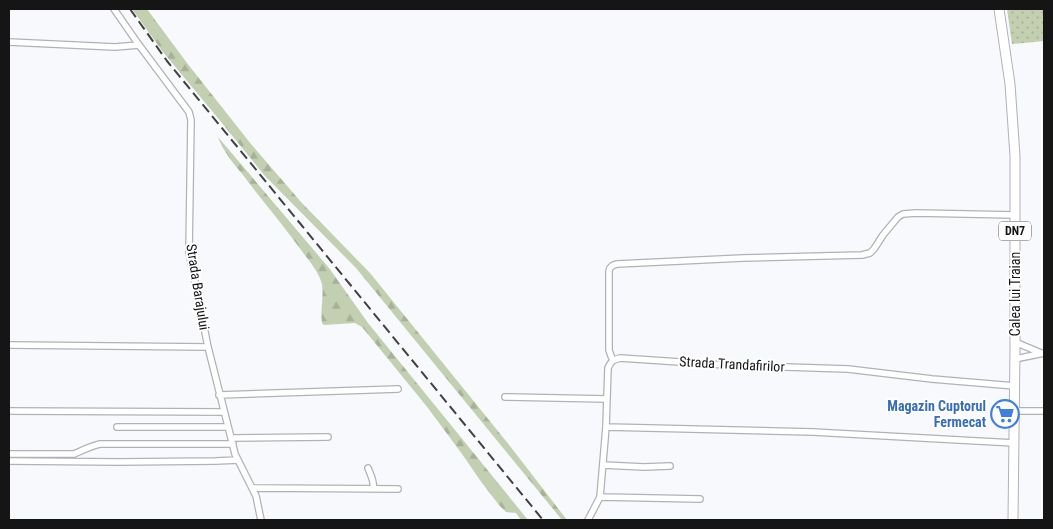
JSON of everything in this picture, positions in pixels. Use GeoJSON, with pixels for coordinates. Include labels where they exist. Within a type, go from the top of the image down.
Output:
{"type":"FeatureCollection","features":[{"type":"Feature","properties":{"kind":"highway","name":"Calea lui Traian"},"geometry":{"type":"LineString","coordinates":[[999,9],[1012,108],[1014,156],[1015,359],[1013,520]]}},
{"type":"Feature","properties":{"kind":"street","name":"Strada Barajului"},"geometry":{"type":"LineString","coordinates":[[114,9],[190,112],[189,252],[219,395],[238,460],[256,496],[261,520]]}},
{"type":"Feature","properties":{"kind":"street"},"geometry":{"type":"LineString","coordinates":[[9,42],[115,47],[139,45]]}},
{"type":"Feature","properties":{"kind":"street"},"geometry":{"type":"LineString","coordinates":[[588,520],[600,497],[606,427],[608,368],[613,360],[609,350],[609,272],[613,265],[733,258],[862,255],[870,253],[894,221],[904,214],[1015,215]]}},
{"type":"Feature","properties":{"kind":"street"},"geometry":{"type":"LineString","coordinates":[[1015,342],[1043,353]]}},
{"type":"Feature","properties":{"kind":"street"},"geometry":{"type":"LineString","coordinates":[[9,345],[208,346]]}},
{"type":"Feature","properties":{"kind":"street"},"geometry":{"type":"LineString","coordinates":[[1015,359],[1043,353]]}},
{"type":"Feature","properties":{"kind":"street","name":"Strada Trandafirilor"},"geometry":{"type":"LineString","coordinates":[[613,360],[620,358],[725,365],[848,369],[1014,386]]}},
{"type":"Feature","properties":{"kind":"street"},"geometry":{"type":"LineString","coordinates":[[219,395],[398,389]]}},
{"type":"Feature","properties":{"kind":"street"},"geometry":{"type":"LineString","coordinates":[[505,396],[607,399]]}},
{"type":"Feature","properties":{"kind":"street"},"geometry":{"type":"LineString","coordinates":[[1014,411],[1044,411]]}},
{"type":"Feature","properties":{"kind":"street"},"geometry":{"type":"LineString","coordinates":[[9,412],[224,412]]}},
{"type":"Feature","properties":{"kind":"street"},"geometry":{"type":"LineString","coordinates":[[117,427],[228,427]]}},
{"type":"Feature","properties":{"kind":"street"},"geometry":{"type":"LineString","coordinates":[[606,427],[813,432],[1014,443]]}},
{"type":"Feature","properties":{"kind":"street"},"geometry":{"type":"LineString","coordinates":[[9,454],[74,454],[92,445],[100,444],[328,437]]}},
{"type":"Feature","properties":{"kind":"street"},"geometry":{"type":"LineString","coordinates":[[9,461],[139,462],[238,460]]}},
{"type":"Feature","properties":{"kind":"street"},"geometry":{"type":"LineString","coordinates":[[603,465],[670,466]]}},
{"type":"Feature","properties":{"kind":"street"},"geometry":{"type":"LineString","coordinates":[[368,468],[374,486],[373,489]]}},
{"type":"Feature","properties":{"kind":"street"},"geometry":{"type":"LineString","coordinates":[[253,488],[398,489]]}},
{"type":"Feature","properties":{"kind":"street"},"geometry":{"type":"LineString","coordinates":[[600,497],[700,499]]}},
{"type":"Feature","properties":{"kind":"green space"},"geometry":{"type":"Polygon","coordinates":[[[132,9],[147,9],[251,144],[301,202],[370,273],[510,446],[567,520],[562,520],[356,268],[265,176],[163,52],[132,9]]]}},
{"type":"Feature","properties":{"kind":"green space"},"geometry":{"type":"Polygon","coordinates":[[[1007,9],[1044,9],[1044,41],[1012,44],[1007,9]]]}},
{"type":"Feature","properties":{"kind":"green space"},"geometry":{"type":"Polygon","coordinates":[[[218,137],[329,268],[368,323],[528,520],[521,520],[516,513],[506,512],[499,505],[428,408],[362,327],[355,323],[324,325],[322,323],[323,294],[321,280],[317,272],[232,161],[218,137]]]}},
{"type":"Feature","properties":{"kind":"railway"},"geometry":{"type":"LineString","coordinates":[[130,9],[167,61],[543,520]]}},
{"type":"Feature","properties":{"kind":"place","name":"Magazin Cuptorul Fermecat"},"geometry":{"type":"Point","coordinates":[1005,414]}}]}
